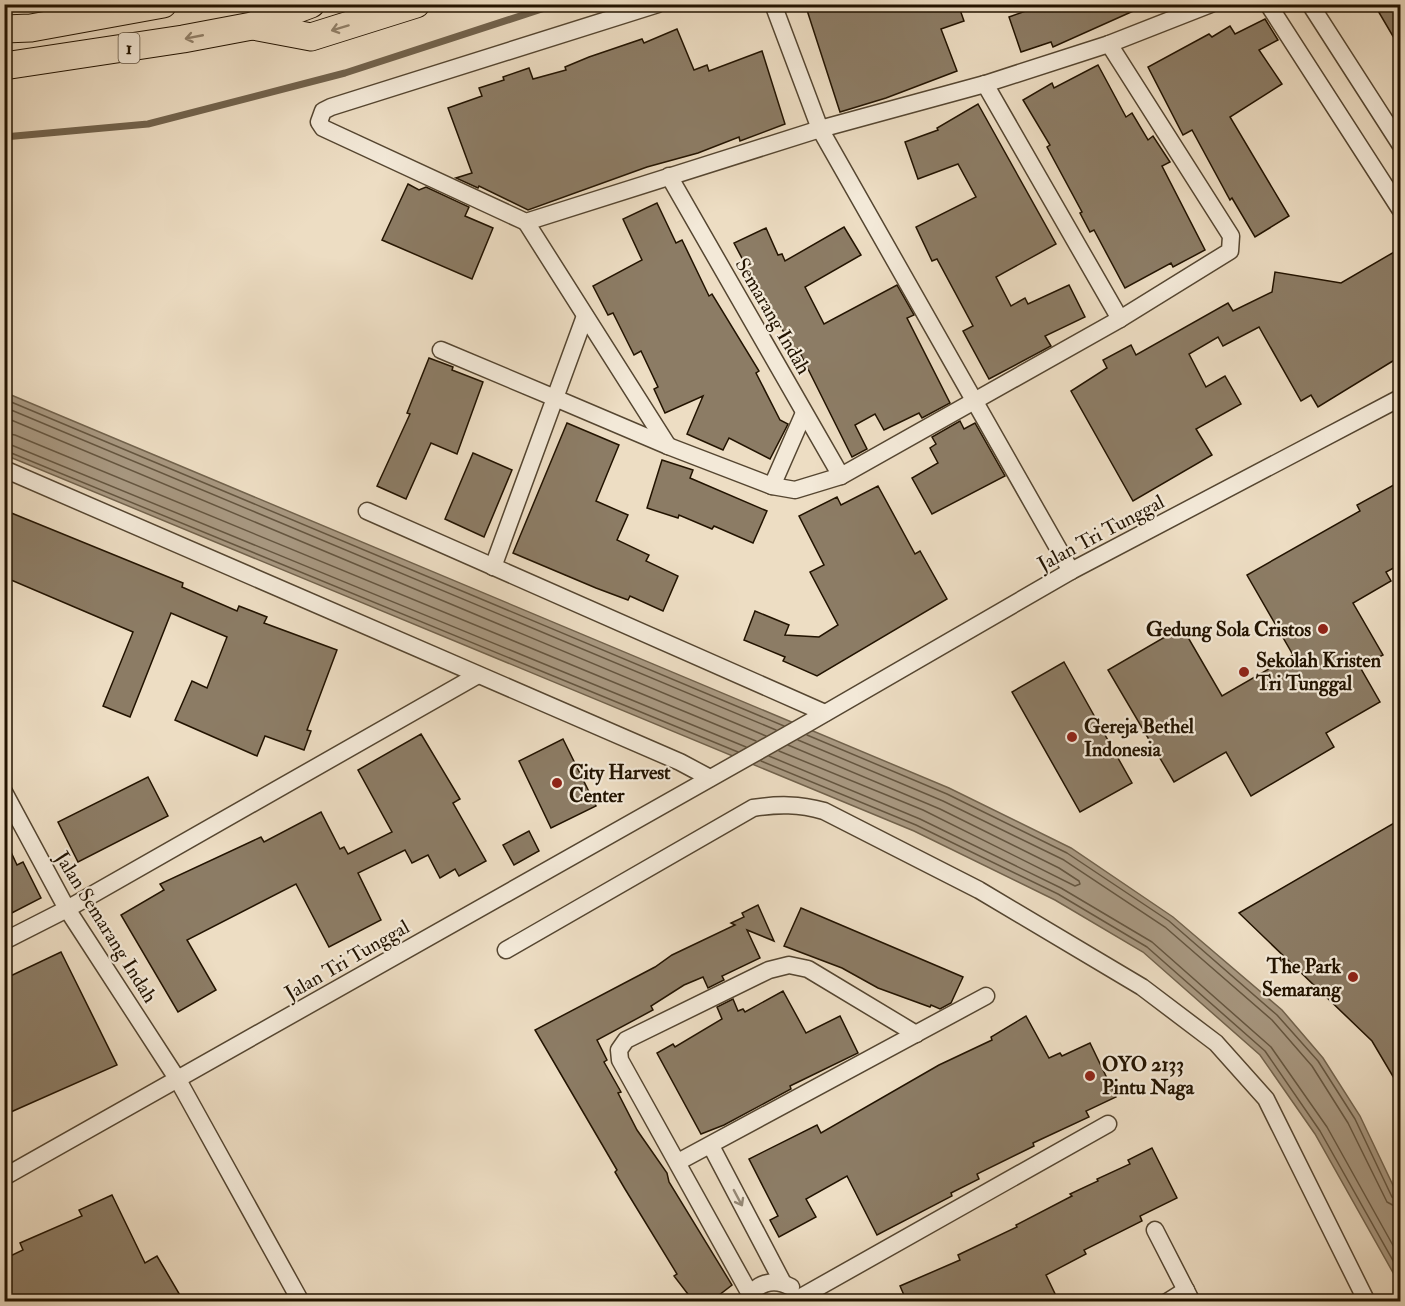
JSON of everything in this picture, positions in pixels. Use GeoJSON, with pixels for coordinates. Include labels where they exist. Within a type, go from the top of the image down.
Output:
{"type":"FeatureCollection","features":[{"type":"Feature","properties":{"kind":"highway","name":"1"},"geometry":{"type":"LineString","coordinates":[[4,29],[31,28],[163,4]]}},
{"type":"Feature","properties":{"kind":"highway","name":"1"},"geometry":{"type":"LineString","coordinates":[[4,66],[89,55],[252,26],[311,4]]}},
{"type":"Feature","properties":{"kind":"highway"},"geometry":{"type":"LineString","coordinates":[[252,26],[311,38],[416,4]]}},
{"type":"Feature","properties":{"kind":"street"},"geometry":{"type":"LineString","coordinates":[[657,4],[330,107],[323,111],[319,118],[323,128],[526,222],[668,446]]}},
{"type":"Feature","properties":{"kind":"street"},"geometry":{"type":"LineString","coordinates":[[772,4],[820,129],[1071,571]]}},
{"type":"Feature","properties":{"kind":"street"},"geometry":{"type":"LineString","coordinates":[[526,222],[820,129],[985,84],[1109,44],[1211,4]]}},
{"type":"Feature","properties":{"kind":"street"},"geometry":{"type":"LineString","coordinates":[[1268,4],[1401,209]]}},
{"type":"Feature","properties":{"kind":"street"},"geometry":{"type":"LineString","coordinates":[[1310,4],[1401,144]]}},
{"type":"Feature","properties":{"kind":"street"},"geometry":{"type":"LineString","coordinates":[[441,350],[668,446],[772,486],[795,490],[841,476],[1120,319],[1227,254],[1232,244],[1231,236],[1109,44]]}},
{"type":"Feature","properties":{"kind":"street"},"geometry":{"type":"LineString","coordinates":[[985,84],[1120,319]]}},
{"type":"Feature","properties":{"kind":"street","name":"Semarang Indah"},"geometry":{"type":"LineString","coordinates":[[669,176],[841,476]]}},
{"type":"Feature","properties":{"kind":"street"},"geometry":{"type":"LineString","coordinates":[[494,567],[585,316]]}},
{"type":"Feature","properties":{"kind":"street","name":"Jalan Tri Tunggal"},"geometry":{"type":"LineString","coordinates":[[4,1177],[810,722],[1071,571],[1401,398]]}},
{"type":"Feature","properties":{"kind":"street"},"geometry":{"type":"LineString","coordinates":[[772,486],[804,413]]}},
{"type":"Feature","properties":{"kind":"street"},"geometry":{"type":"LineString","coordinates":[[4,469],[680,762],[710,778]]}},
{"type":"Feature","properties":{"kind":"street"},"geometry":{"type":"LineString","coordinates":[[367,511],[825,713]]}},
{"type":"Feature","properties":{"kind":"street"},"geometry":{"type":"LineString","coordinates":[[4,940],[67,909],[478,675]]}},
{"type":"Feature","properties":{"kind":"street","name":"Jalan Semarang Indah"},"geometry":{"type":"LineString","coordinates":[[4,792],[67,909],[178,1080],[301,1302]]}},
{"type":"Feature","properties":{"kind":"street"},"geometry":{"type":"LineString","coordinates":[[506,950],[753,808],[777,805],[803,806],[824,811],[989,896],[1142,987],[1216,1044],[1266,1099],[1367,1302]]}},
{"type":"Feature","properties":{"kind":"street"},"geometry":{"type":"LineString","coordinates":[[783,1282],[760,1285],[748,1298],[678,1162],[620,1060],[619,1050],[626,1040],[769,970],[789,965],[808,969],[916,1034]]}},
{"type":"Feature","properties":{"kind":"street"},"geometry":{"type":"LineString","coordinates":[[678,1162],[986,996]]}},
{"type":"Feature","properties":{"kind":"street"},"geometry":{"type":"LineString","coordinates":[[711,1146],[783,1282],[801,1299],[1108,1124]]}},
{"type":"Feature","properties":{"kind":"street"},"geometry":{"type":"LineString","coordinates":[[1155,1230],[1189,1296],[1167,1302]]}},
{"type":"Feature","properties":{"kind":"water"},"geometry":{"type":"Polygon","coordinates":[[[4,392],[949,788],[1071,848],[1173,917],[1282,1010],[1323,1058],[1360,1116],[1400,1200],[1400,1285],[1315,1134],[1260,1055],[1143,952],[1055,900],[914,831],[5,455],[4,392]]]}},
{"type":"Feature","properties":{"kind":"building"},"geometry":{"type":"Polygon","coordinates":[[[805,4],[958,4],[964,21],[941,29],[957,71],[886,98],[840,112],[805,4]]]}},
{"type":"Feature","properties":{"kind":"building"},"geometry":{"type":"Polygon","coordinates":[[[1045,4],[1149,4],[1053,47],[1051,42],[1021,52],[1009,17],[1045,4]]]}},
{"type":"Feature","properties":{"kind":"building"},"geometry":{"type":"Polygon","coordinates":[[[1374,4],[1401,4],[1401,50],[1374,4]]]}},
{"type":"Feature","properties":{"kind":"building"},"geometry":{"type":"Polygon","coordinates":[[[1265,19],[1278,40],[1259,50],[1282,84],[1230,117],[1289,216],[1255,237],[1232,198],[1230,200],[1192,130],[1183,135],[1148,67],[1209,34],[1212,37],[1230,26],[1235,34],[1265,19]]]}},
{"type":"Feature","properties":{"kind":"building"},"geometry":{"type":"Polygon","coordinates":[[[677,29],[694,70],[707,65],[709,71],[762,51],[785,124],[740,141],[739,137],[698,153],[647,167],[528,210],[479,186],[478,188],[456,178],[472,173],[448,108],[482,96],[479,88],[504,80],[503,77],[529,68],[533,79],[566,70],[565,67],[589,57],[642,39],[644,43],[677,29]]]}},
{"type":"Feature","properties":{"kind":"building"},"geometry":{"type":"Polygon","coordinates":[[[1098,65],[1126,117],[1132,113],[1148,140],[1153,136],[1170,162],[1162,166],[1205,250],[1173,267],[1171,263],[1125,288],[1094,230],[1090,232],[1080,213],[1082,212],[1047,147],[1050,145],[1023,100],[1052,83],[1054,88],[1098,65]]]}},
{"type":"Feature","properties":{"kind":"building"},"geometry":{"type":"Polygon","coordinates":[[[978,104],[1056,244],[996,277],[1011,306],[1025,298],[1028,304],[1069,285],[1085,317],[1045,336],[1051,346],[989,379],[963,331],[973,326],[937,259],[932,261],[916,227],[976,197],[958,164],[918,179],[905,142],[938,130],[937,128],[978,104]]]}},
{"type":"Feature","properties":{"kind":"building"},"geometry":{"type":"Polygon","coordinates":[[[408,184],[419,190],[426,187],[469,207],[465,216],[493,228],[472,279],[382,240],[408,184]]]}},
{"type":"Feature","properties":{"kind":"building"},"geometry":{"type":"Polygon","coordinates":[[[657,203],[676,243],[682,240],[709,296],[712,294],[759,371],[756,373],[780,420],[788,424],[770,459],[729,438],[723,450],[687,434],[703,396],[665,413],[654,389],[658,387],[641,351],[634,355],[613,313],[608,315],[593,286],[642,260],[623,219],[657,203]]]}},
{"type":"Feature","properties":{"kind":"building"},"geometry":{"type":"Polygon","coordinates":[[[844,227],[861,255],[805,287],[824,324],[897,285],[914,315],[907,318],[950,403],[922,418],[919,413],[884,430],[875,414],[855,425],[867,449],[852,457],[798,349],[794,351],[777,320],[775,321],[734,243],[766,228],[778,255],[782,254],[785,261],[844,227]]]}},
{"type":"Feature","properties":{"kind":"building"},"geometry":{"type":"Polygon","coordinates":[[[1401,248],[1401,356],[1318,407],[1311,395],[1301,401],[1259,327],[1223,346],[1218,337],[1189,354],[1206,387],[1225,376],[1241,404],[1196,429],[1212,455],[1133,501],[1071,391],[1107,368],[1103,360],[1131,345],[1136,355],[1228,303],[1233,311],[1272,292],[1275,272],[1341,283],[1401,248]]]}},
{"type":"Feature","properties":{"kind":"building"},"geometry":{"type":"Polygon","coordinates":[[[429,358],[483,382],[457,454],[431,443],[406,499],[377,486],[410,414],[407,413],[429,358]]]}},
{"type":"Feature","properties":{"kind":"building"},"geometry":{"type":"Polygon","coordinates":[[[960,421],[964,429],[975,423],[1005,476],[932,514],[912,478],[938,463],[930,448],[936,444],[932,437],[960,421]]]}},
{"type":"Feature","properties":{"kind":"building"},"geometry":{"type":"Polygon","coordinates":[[[567,423],[619,445],[596,501],[628,515],[617,540],[649,555],[646,561],[678,576],[663,611],[630,596],[628,600],[596,588],[513,553],[567,423]]]}},
{"type":"Feature","properties":{"kind":"building"},"geometry":{"type":"Polygon","coordinates":[[[473,453],[512,470],[484,537],[445,519],[473,453]]]}},
{"type":"Feature","properties":{"kind":"building"},"geometry":{"type":"Polygon","coordinates":[[[662,460],[693,470],[690,478],[767,511],[753,543],[714,526],[712,529],[679,515],[678,518],[647,508],[662,460]]]}},
{"type":"Feature","properties":{"kind":"building"},"geometry":{"type":"Polygon","coordinates":[[[1401,481],[1401,564],[1386,572],[1391,581],[1353,603],[1383,655],[1360,667],[1380,702],[1326,733],[1334,747],[1251,796],[1226,752],[1174,782],[1108,670],[1182,627],[1222,696],[1293,655],[1247,575],[1360,511],[1357,505],[1401,481]]]}},
{"type":"Feature","properties":{"kind":"building"},"geometry":{"type":"Polygon","coordinates":[[[878,486],[915,554],[920,551],[947,599],[817,676],[783,661],[785,657],[744,640],[755,611],[789,625],[785,635],[819,637],[838,625],[810,572],[824,565],[799,516],[837,497],[841,505],[878,486]]]}},
{"type":"Feature","properties":{"kind":"building"},"geometry":{"type":"Polygon","coordinates":[[[4,510],[183,583],[182,587],[237,611],[239,606],[267,617],[264,623],[337,650],[307,730],[311,731],[304,750],[265,736],[257,756],[175,720],[192,681],[207,688],[227,637],[171,613],[130,717],[103,706],[133,632],[4,577],[4,510]]]}},
{"type":"Feature","properties":{"kind":"building","name":"Gereja Bethel Indonesia"},"geometry":{"type":"Polygon","coordinates":[[[1064,662],[1132,783],[1080,812],[1012,692],[1064,662]]]}},
{"type":"Feature","properties":{"kind":"building"},"geometry":{"type":"Polygon","coordinates":[[[421,734],[460,799],[453,803],[486,861],[459,876],[455,869],[440,878],[428,855],[412,863],[405,850],[358,873],[381,920],[329,947],[296,884],[187,940],[216,990],[178,1012],[121,915],[164,890],[160,884],[261,837],[264,842],[321,812],[340,849],[344,847],[348,854],[392,832],[358,770],[421,734]]]}},
{"type":"Feature","properties":{"kind":"building","name":"City Harvest Center"},"geometry":{"type":"Polygon","coordinates":[[[563,739],[596,806],[551,828],[519,761],[563,739]]]}},
{"type":"Feature","properties":{"kind":"building"},"geometry":{"type":"Polygon","coordinates":[[[148,777],[168,816],[78,862],[58,822],[148,777]]]}},
{"type":"Feature","properties":{"kind":"building","name":"The Park Semarang"},"geometry":{"type":"Polygon","coordinates":[[[1401,819],[1401,1090],[1372,1041],[1239,913],[1401,819]]]}},
{"type":"Feature","properties":{"kind":"building"},"geometry":{"type":"Polygon","coordinates":[[[529,831],[539,851],[514,865],[503,845],[529,831]]]}},
{"type":"Feature","properties":{"kind":"building"},"geometry":{"type":"Polygon","coordinates":[[[4,837],[17,865],[23,862],[41,898],[4,917],[4,837]]]}},
{"type":"Feature","properties":{"kind":"building"},"geometry":{"type":"Polygon","coordinates":[[[758,905],[774,941],[747,930],[760,958],[722,976],[724,980],[708,988],[703,977],[684,985],[651,1006],[653,1010],[597,1040],[607,1060],[604,1062],[621,1092],[618,1093],[637,1130],[667,1173],[669,1182],[732,1285],[710,1302],[694,1302],[674,1276],[677,1274],[615,1172],[617,1170],[535,1030],[655,967],[672,955],[735,925],[731,923],[744,917],[742,913],[758,905]]]}},
{"type":"Feature","properties":{"kind":"building"},"geometry":{"type":"Polygon","coordinates":[[[801,908],[963,977],[951,1003],[940,1009],[931,1005],[930,1007],[878,988],[842,968],[784,946],[801,908]]]}},
{"type":"Feature","properties":{"kind":"building"},"geometry":{"type":"Polygon","coordinates":[[[61,952],[117,1065],[4,1115],[4,979],[61,952]]]}},
{"type":"Feature","properties":{"kind":"building"},"geometry":{"type":"Polygon","coordinates":[[[783,991],[806,1033],[840,1016],[858,1053],[790,1086],[791,1089],[724,1125],[701,1134],[657,1053],[673,1044],[675,1047],[722,1019],[717,1007],[733,999],[738,1011],[743,1009],[745,1012],[783,991]]]}},
{"type":"Feature","properties":{"kind":"building"},"geometry":{"type":"Polygon","coordinates":[[[1026,1016],[1049,1058],[1060,1053],[1062,1056],[1090,1043],[1116,1097],[1086,1111],[1089,1117],[1033,1143],[1034,1146],[977,1174],[979,1179],[951,1193],[952,1196],[877,1235],[847,1176],[806,1199],[816,1217],[779,1237],[770,1220],[778,1216],[749,1159],[817,1125],[821,1133],[939,1065],[992,1040],[991,1037],[1026,1016]]]}},
{"type":"Feature","properties":{"kind":"building"},"geometry":{"type":"Polygon","coordinates":[[[1152,1148],[1177,1198],[1140,1216],[1142,1221],[1084,1250],[1086,1254],[1046,1275],[1059,1302],[907,1302],[900,1286],[960,1260],[958,1255],[1017,1227],[1016,1225],[1072,1196],[1070,1194],[1130,1164],[1128,1160],[1152,1148]]]}},
{"type":"Feature","properties":{"kind":"building"},"geometry":{"type":"Polygon","coordinates":[[[112,1195],[145,1263],[157,1256],[184,1302],[4,1302],[4,1259],[23,1250],[20,1243],[82,1216],[79,1210],[112,1195]]]}},
{"type":"Feature","properties":{"kind":"waterway"},"geometry":{"type":"LineString","coordinates":[[4,137],[148,124],[345,73],[557,4]]}},
{"type":"Feature","properties":{"kind":"place","name":"Gedung Sola Cristos"},"geometry":{"type":"Point","coordinates":[1323,629]}},
{"type":"Feature","properties":{"kind":"place","name":"Sekolah Kristen Tri Tunggal"},"geometry":{"type":"Point","coordinates":[1244,672]}},
{"type":"Feature","properties":{"kind":"place","name":"Gereja Bethel Indonesia"},"geometry":{"type":"Point","coordinates":[1072,737]}},
{"type":"Feature","properties":{"kind":"place","name":"City Harvest Center"},"geometry":{"type":"Point","coordinates":[557,783]}},
{"type":"Feature","properties":{"kind":"place","name":"The Park Semarang"},"geometry":{"type":"Point","coordinates":[1353,977]}},
{"type":"Feature","properties":{"kind":"place","name":"OYO 2133 Pintu Naga"},"geometry":{"type":"Point","coordinates":[1090,1076]}}]}
